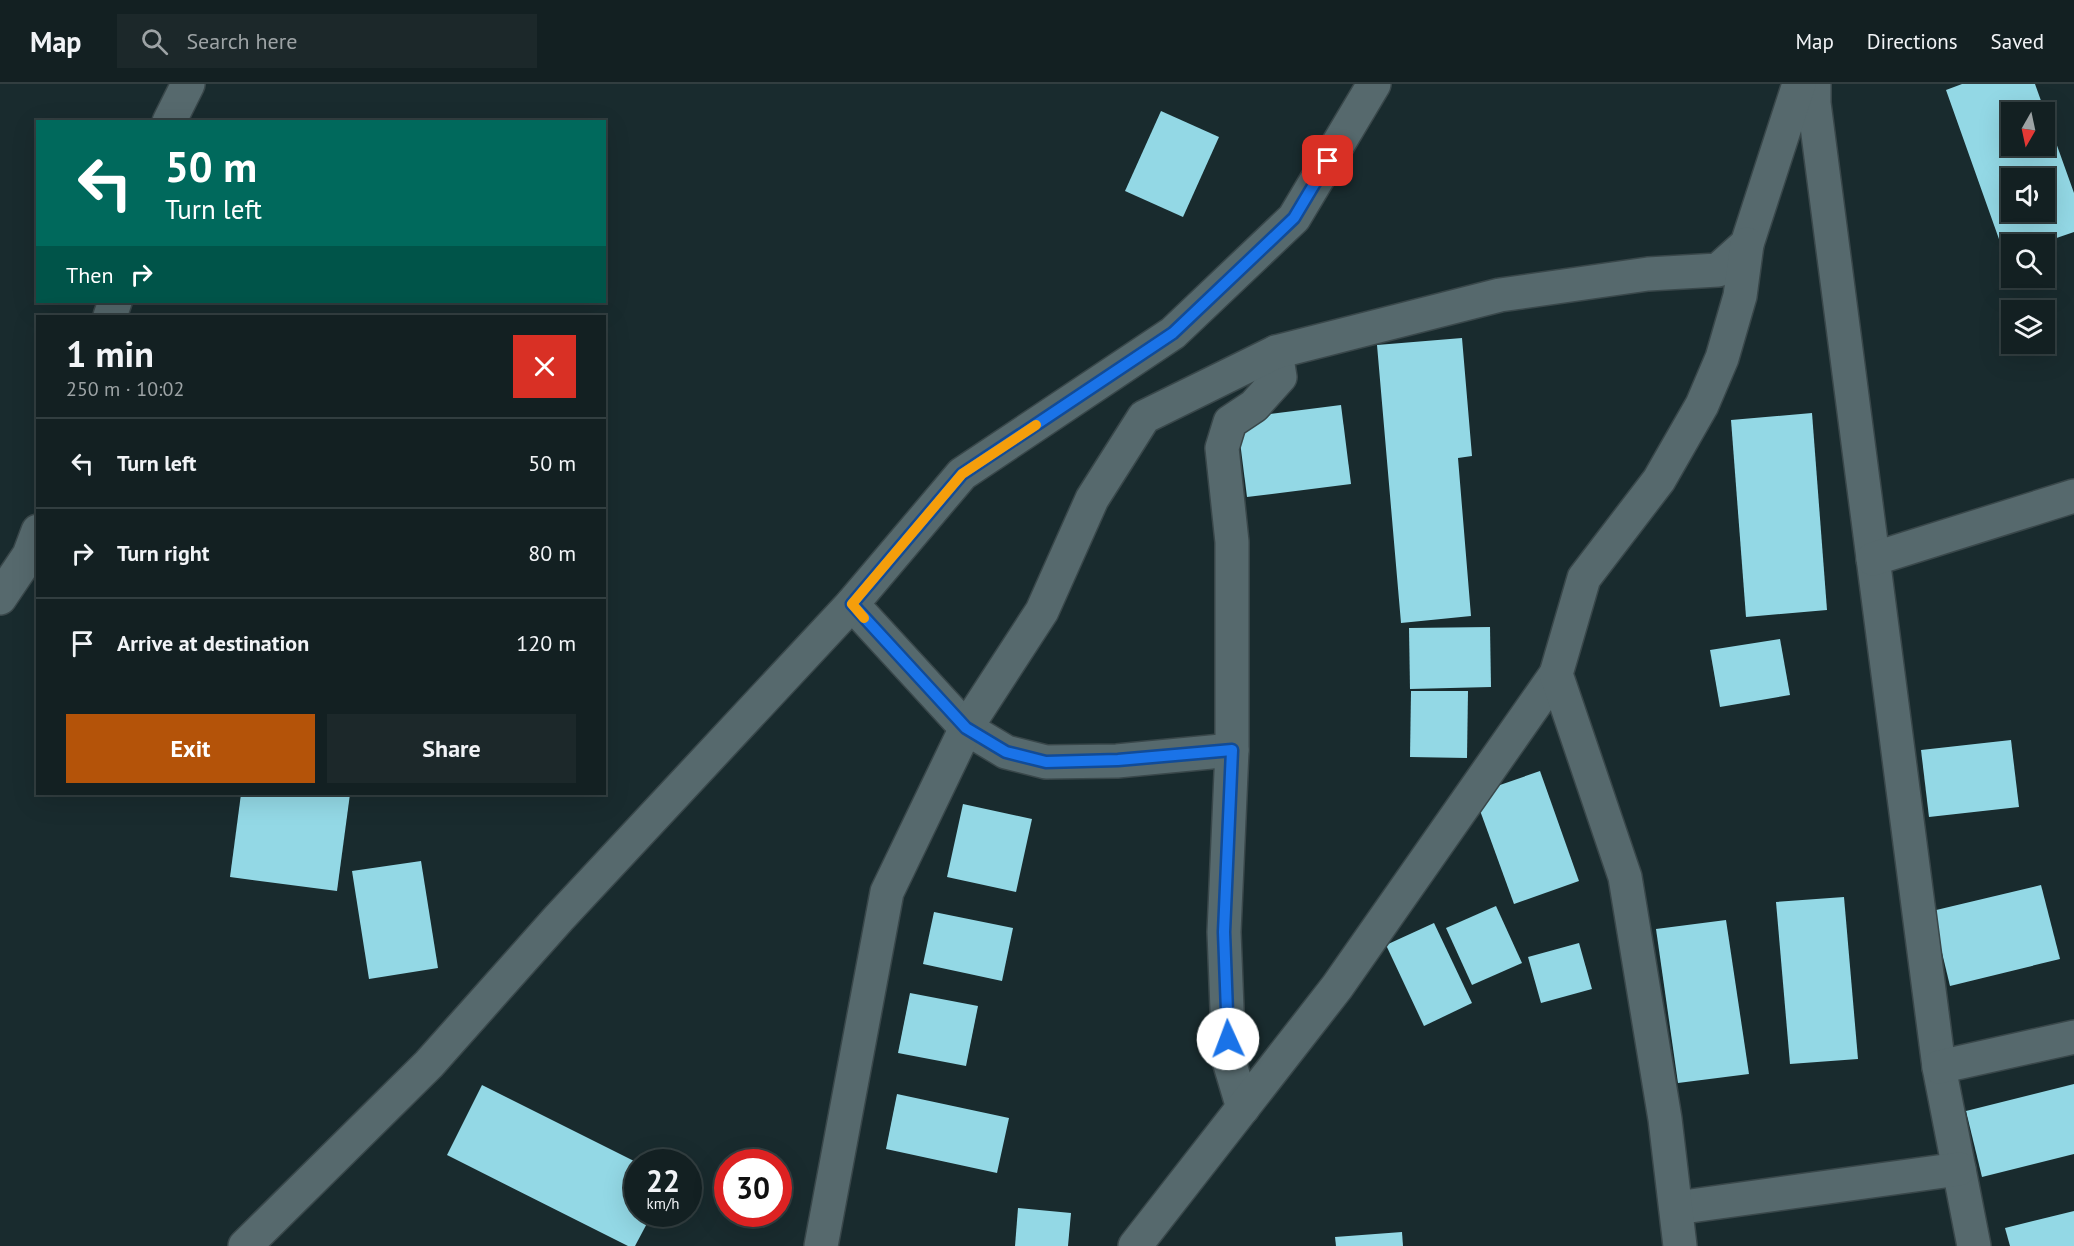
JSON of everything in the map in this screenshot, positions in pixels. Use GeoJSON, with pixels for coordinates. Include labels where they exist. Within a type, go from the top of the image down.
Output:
{"type":"FeatureCollection","features":[{"type":"Feature","properties":{"kind":"street"},"geometry":{"type":"LineString","coordinates":[[170,120],[188,84]]}},
{"type":"Feature","properties":{"kind":"street"},"geometry":{"type":"LineString","coordinates":[[245,1246],[429,1064],[559,918],[852,604],[962,474],[1173,333],[1294,218],[1374,84]]}},
{"type":"Feature","properties":{"kind":"street"},"geometry":{"type":"LineString","coordinates":[[1135,1246],[1337,987],[1556,674],[1584,578],[1659,480],[1702,405],[1722,358],[1740,296],[1747,244],[1799,84]]}},
{"type":"Feature","properties":{"kind":"street"},"geometry":{"type":"LineString","coordinates":[[1814,84],[1814,104],[1939,1067],[1974,1246]]}},
{"type":"Feature","properties":{"kind":"street"},"geometry":{"type":"LineString","coordinates":[[821,1246],[888,892],[966,728],[1042,611],[1092,500],[1144,417],[1276,352],[1500,295],[1648,274],[1718,270],[1747,244]]}},
{"type":"Feature","properties":{"kind":"street"},"geometry":{"type":"LineString","coordinates":[[1243,1108],[1229,1060],[1224,932],[1232,750],[1232,542],[1222,448],[1230,422],[1254,406],[1280,377],[1276,352]]}},
{"type":"Feature","properties":{"kind":"street"},"geometry":{"type":"LineString","coordinates":[[1873,559],[2074,496]]}},
{"type":"Feature","properties":{"kind":"street"},"geometry":{"type":"LineString","coordinates":[[0,598],[29,555],[36,536]]}},
{"type":"Feature","properties":{"kind":"street"},"geometry":{"type":"LineString","coordinates":[[852,604],[966,728],[1006,752],[1046,762],[1118,760],[1232,750]]}},
{"type":"Feature","properties":{"kind":"street"},"geometry":{"type":"LineString","coordinates":[[1556,674],[1625,877],[1665,1119],[1680,1246]]}},
{"type":"Feature","properties":{"kind":"street"},"geometry":{"type":"LineString","coordinates":[[1939,1067],[2074,1037]]}},
{"type":"Feature","properties":{"kind":"street"},"geometry":{"type":"LineString","coordinates":[[1676,1208],[1959,1169]]}},
{"type":"Feature","properties":{"kind":"building"},"geometry":{"type":"Polygon","coordinates":[[[1962,84],[2035,84],[2041,102],[2001,102],[2001,156],[2055,156],[2055,140],[2074,193],[2074,232],[2055,239],[2055,234],[2001,234],[2001,245],[1946,90],[1962,84]]]}},
{"type":"Feature","properties":{"kind":"building"},"geometry":{"type":"Polygon","coordinates":[[[1161,111],[1219,137],[1183,217],[1125,191],[1161,111]]]}},
{"type":"Feature","properties":{"kind":"building"},"geometry":{"type":"Polygon","coordinates":[[[1462,338],[1472,456],[1458,458],[1471,616],[1401,623],[1377,345],[1462,338]]]}},
{"type":"Feature","properties":{"kind":"building"},"geometry":{"type":"Polygon","coordinates":[[[1341,405],[1351,484],[1247,497],[1237,418],[1341,405]]]}},
{"type":"Feature","properties":{"kind":"building"},"geometry":{"type":"Polygon","coordinates":[[[1812,413],[1827,610],[1746,617],[1731,420],[1812,413]]]}},
{"type":"Feature","properties":{"kind":"building"},"geometry":{"type":"Polygon","coordinates":[[[1490,627],[1491,687],[1410,689],[1409,628],[1490,627]]]}},
{"type":"Feature","properties":{"kind":"building"},"geometry":{"type":"Polygon","coordinates":[[[1780,639],[1790,695],[1720,707],[1710,650],[1780,639]]]}},
{"type":"Feature","properties":{"kind":"building"},"geometry":{"type":"Polygon","coordinates":[[[1411,691],[1468,691],[1467,758],[1410,757],[1411,691]]]}},
{"type":"Feature","properties":{"kind":"building"},"geometry":{"type":"Polygon","coordinates":[[[2011,740],[2019,807],[1929,817],[1921,750],[2011,740]]]}},
{"type":"Feature","properties":{"kind":"building"},"geometry":{"type":"Polygon","coordinates":[[[1540,771],[1579,881],[1514,904],[1474,794],[1540,771]]]}},
{"type":"Feature","properties":{"kind":"building"},"geometry":{"type":"Polygon","coordinates":[[[241,795],[350,795],[337,891],[230,877],[241,795]]]}},
{"type":"Feature","properties":{"kind":"building"},"geometry":{"type":"Polygon","coordinates":[[[963,804],[1032,819],[1016,892],[947,877],[963,804]]]}},
{"type":"Feature","properties":{"kind":"building"},"geometry":{"type":"Polygon","coordinates":[[[421,861],[438,968],[369,979],[352,871],[421,861]]]}},
{"type":"Feature","properties":{"kind":"building"},"geometry":{"type":"Polygon","coordinates":[[[2041,885],[2060,959],[1950,986],[1932,911],[2041,885]]]}},
{"type":"Feature","properties":{"kind":"building"},"geometry":{"type":"Polygon","coordinates":[[[1844,897],[1858,1059],[1790,1064],[1776,902],[1844,897]]]}},
{"type":"Feature","properties":{"kind":"building"},"geometry":{"type":"Polygon","coordinates":[[[1496,906],[1522,963],[1472,985],[1446,928],[1496,906]]]}},
{"type":"Feature","properties":{"kind":"building"},"geometry":{"type":"Polygon","coordinates":[[[934,912],[1013,928],[1002,981],[923,964],[934,912]]]}},
{"type":"Feature","properties":{"kind":"building"},"geometry":{"type":"Polygon","coordinates":[[[1726,920],[1749,1074],[1678,1083],[1656,929],[1726,920]]]}},
{"type":"Feature","properties":{"kind":"building"},"geometry":{"type":"Polygon","coordinates":[[[1434,923],[1472,1003],[1424,1026],[1386,945],[1434,923]]]}},
{"type":"Feature","properties":{"kind":"building"},"geometry":{"type":"Polygon","coordinates":[[[1579,943],[1592,989],[1541,1003],[1528,957],[1579,943]]]}},
{"type":"Feature","properties":{"kind":"building"},"geometry":{"type":"Polygon","coordinates":[[[910,993],[978,1006],[966,1066],[898,1053],[910,993]]]}},
{"type":"Feature","properties":{"kind":"building"},"geometry":{"type":"Polygon","coordinates":[[[2074,1084],[2074,1154],[1982,1177],[1966,1111],[2074,1084]]]}},
{"type":"Feature","properties":{"kind":"building"},"geometry":{"type":"Polygon","coordinates":[[[482,1085],[624,1156],[624,1227],[645,1227],[635,1246],[628,1246],[447,1155],[482,1085]]]}},
{"type":"Feature","properties":{"kind":"building"},"geometry":{"type":"Polygon","coordinates":[[[897,1094],[1009,1118],[997,1173],[886,1149],[897,1094]]]}},
{"type":"Feature","properties":{"kind":"building"},"geometry":{"type":"Polygon","coordinates":[[[1018,1208],[1071,1213],[1068,1246],[1015,1246],[1018,1208]]]}},
{"type":"Feature","properties":{"kind":"building"},"geometry":{"type":"Polygon","coordinates":[[[2074,1211],[2074,1246],[2010,1246],[2005,1228],[2074,1211]]]}},
{"type":"Feature","properties":{"kind":"building"},"geometry":{"type":"Polygon","coordinates":[[[1402,1232],[1403,1246],[1336,1246],[1335,1237],[1402,1232]]]}},
{"type":"Feature","properties":{"kind":"slow traffic"},"geometry":{"type":"LineString","coordinates":[[864,618],[852,604],[962,474],[1036,425]]}},
{"type":"Feature","properties":{"kind":"route"},"geometry":{"type":"LineString","coordinates":[[1228,1039],[1224,932],[1232,750],[1118,760],[1046,762],[1006,752],[966,728],[852,604],[962,474],[1173,333],[1294,218],[1328,161]]}}]}
